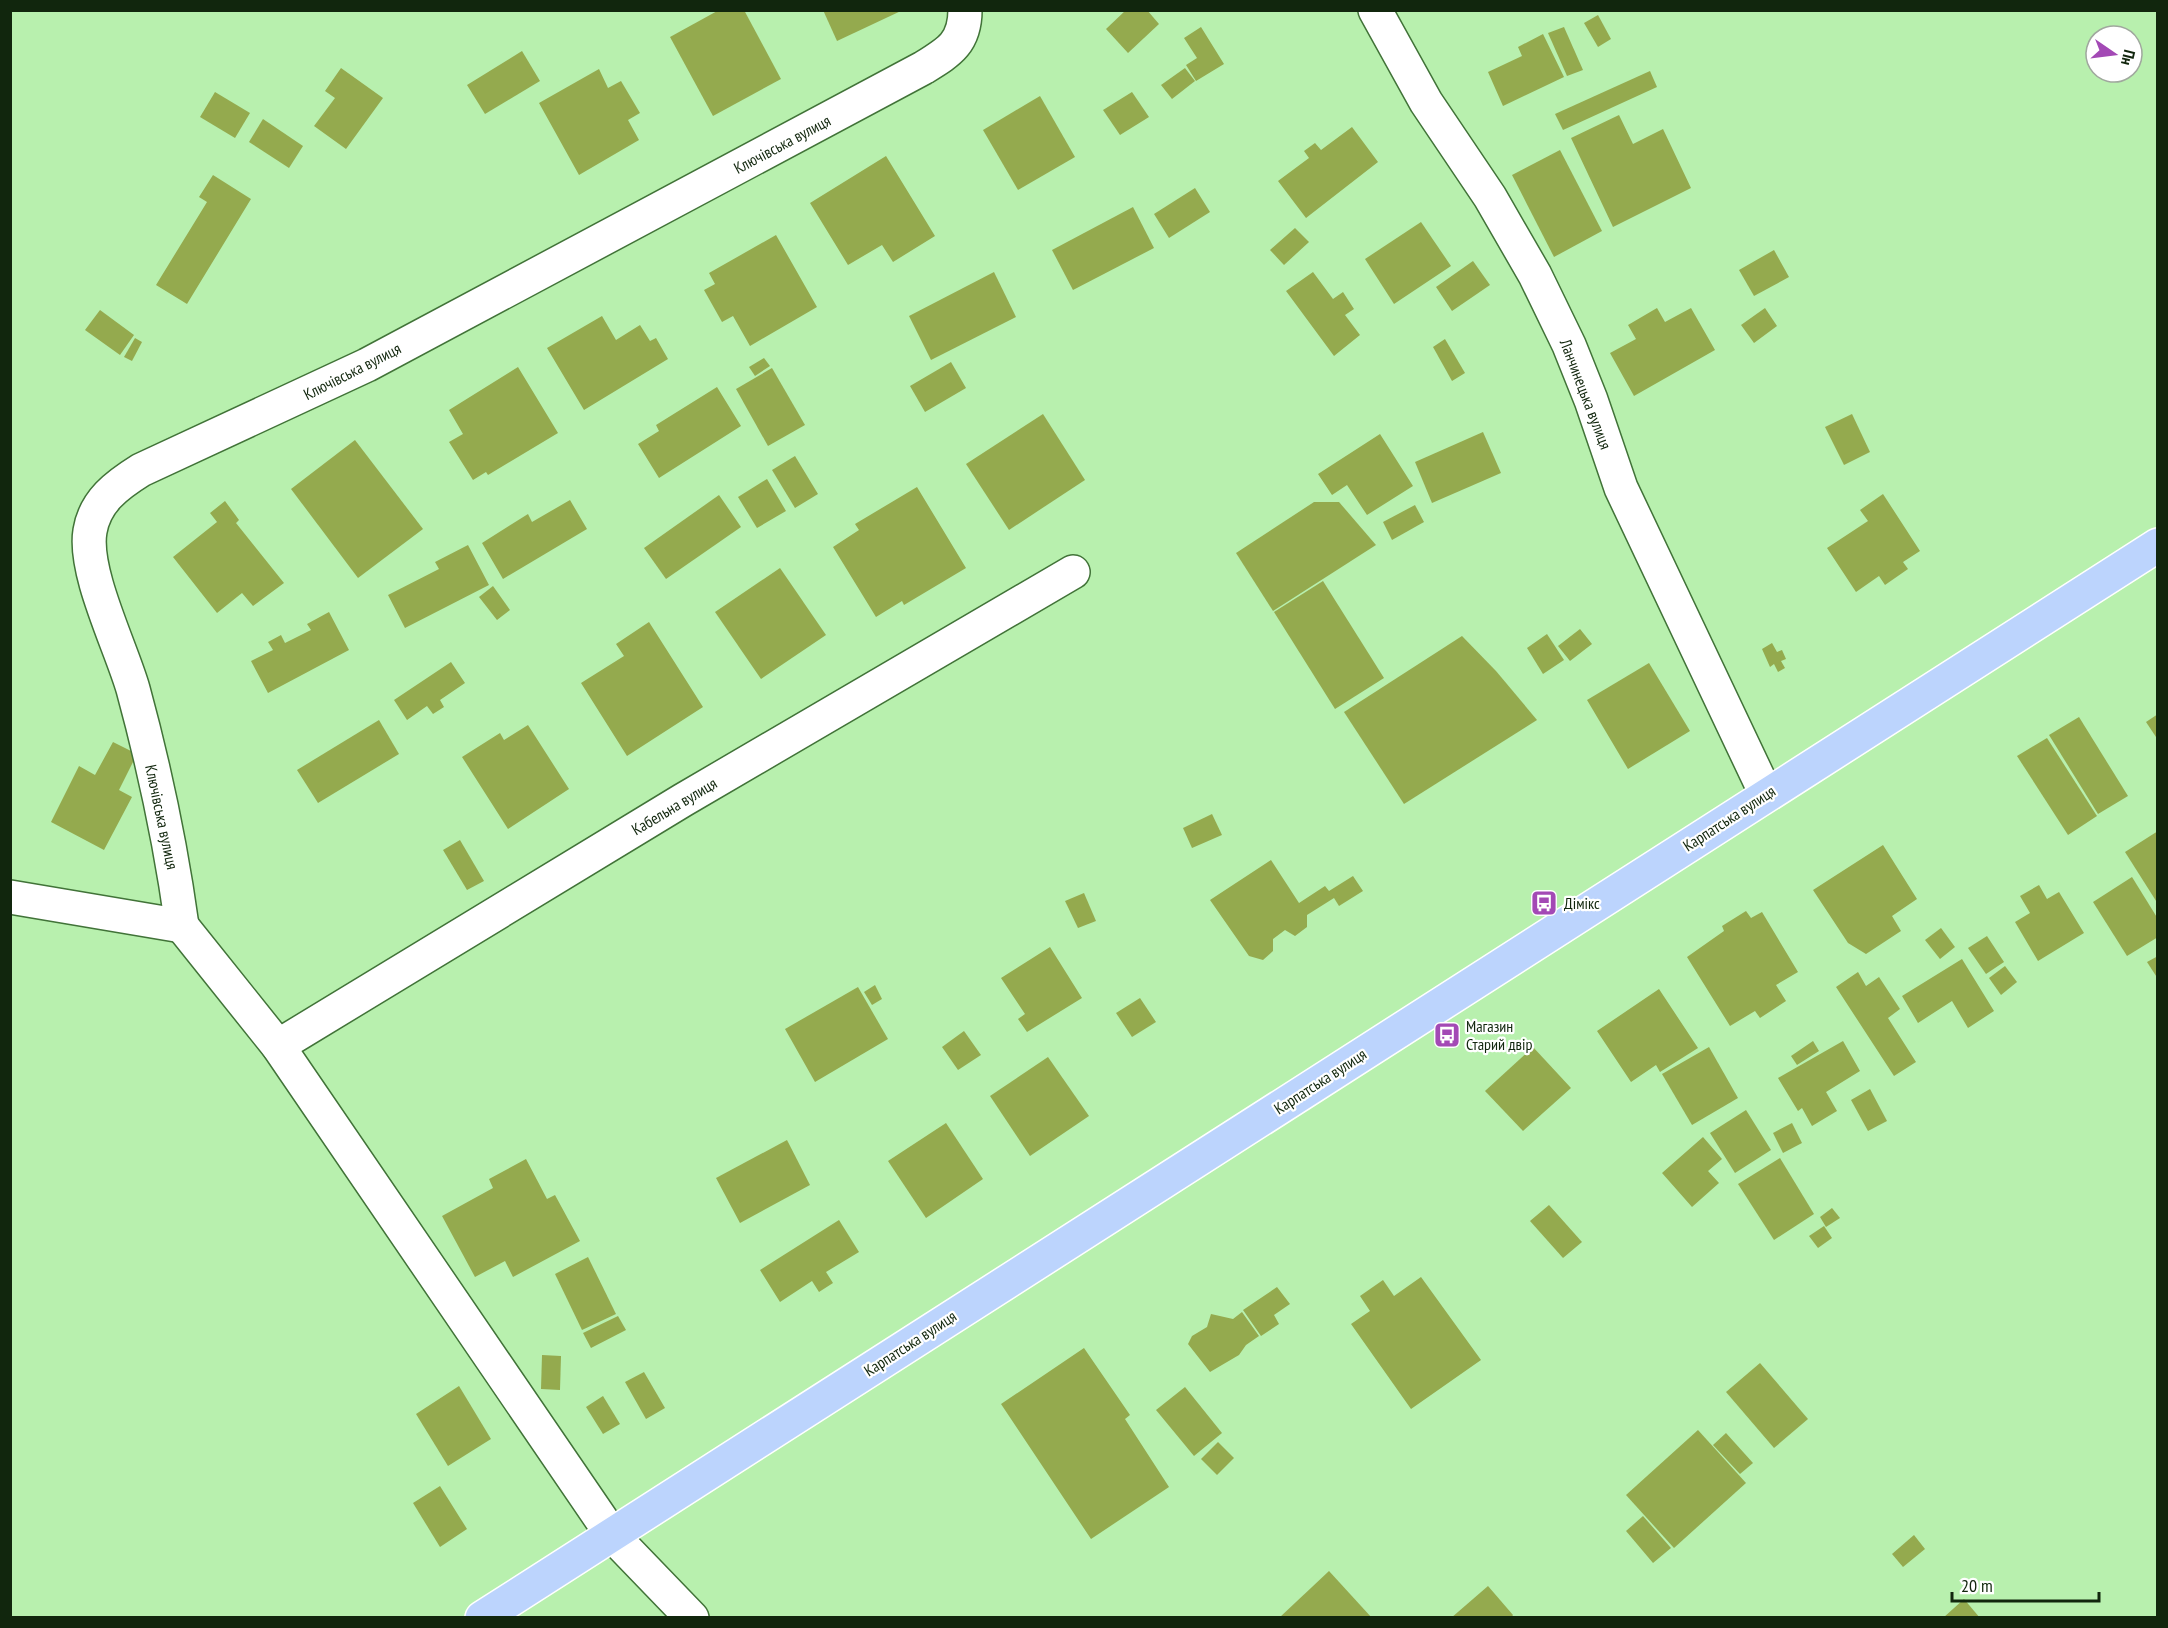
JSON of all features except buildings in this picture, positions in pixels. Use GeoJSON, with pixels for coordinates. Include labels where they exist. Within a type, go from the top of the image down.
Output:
{"type":"FeatureCollection","features":[{"type":"Feature","properties":{"kind":"main road","name":"Карпатська вулиця"},"geometry":{"type":"LineString","coordinates":[[483,1617],[2157,545]]}},
{"type":"Feature","properties":{"kind":"street","name":"Ключівська вулиця"},"geometry":{"type":"LineString","coordinates":[[182,926],[177,886],[143,728],[132,685],[103,602],[92,560],[90,532],[93,519],[107,495],[117,485],[141,470],[368,365],[923,68],[947,53],[956,44],[962,33],[965,10]]}},
{"type":"Feature","properties":{"kind":"street","name":"Ланчинецька вулиця"},"geometry":{"type":"LineString","coordinates":[[1375,10],[1426,102],[1490,196],[1540,285],[1569,345],[1591,400],[1621,488],[1766,795]]}},
{"type":"Feature","properties":{"kind":"street","name":"Кабельна вулиця"},"geometry":{"type":"LineString","coordinates":[[278,1046],[683,800],[1073,572]]}},
{"type":"Feature","properties":{"kind":"street"},"geometry":{"type":"LineString","coordinates":[[10,897],[182,926],[278,1046],[612,1534],[692,1617]]}},
{"type":"Feature","properties":{"kind":"place","name":"Дімікс"},"geometry":{"type":"Point","coordinates":[1544,903]}},
{"type":"Feature","properties":{"kind":"place","name":"Магазин Старий двір"},"geometry":{"type":"Point","coordinates":[1447,1035]}}]}
